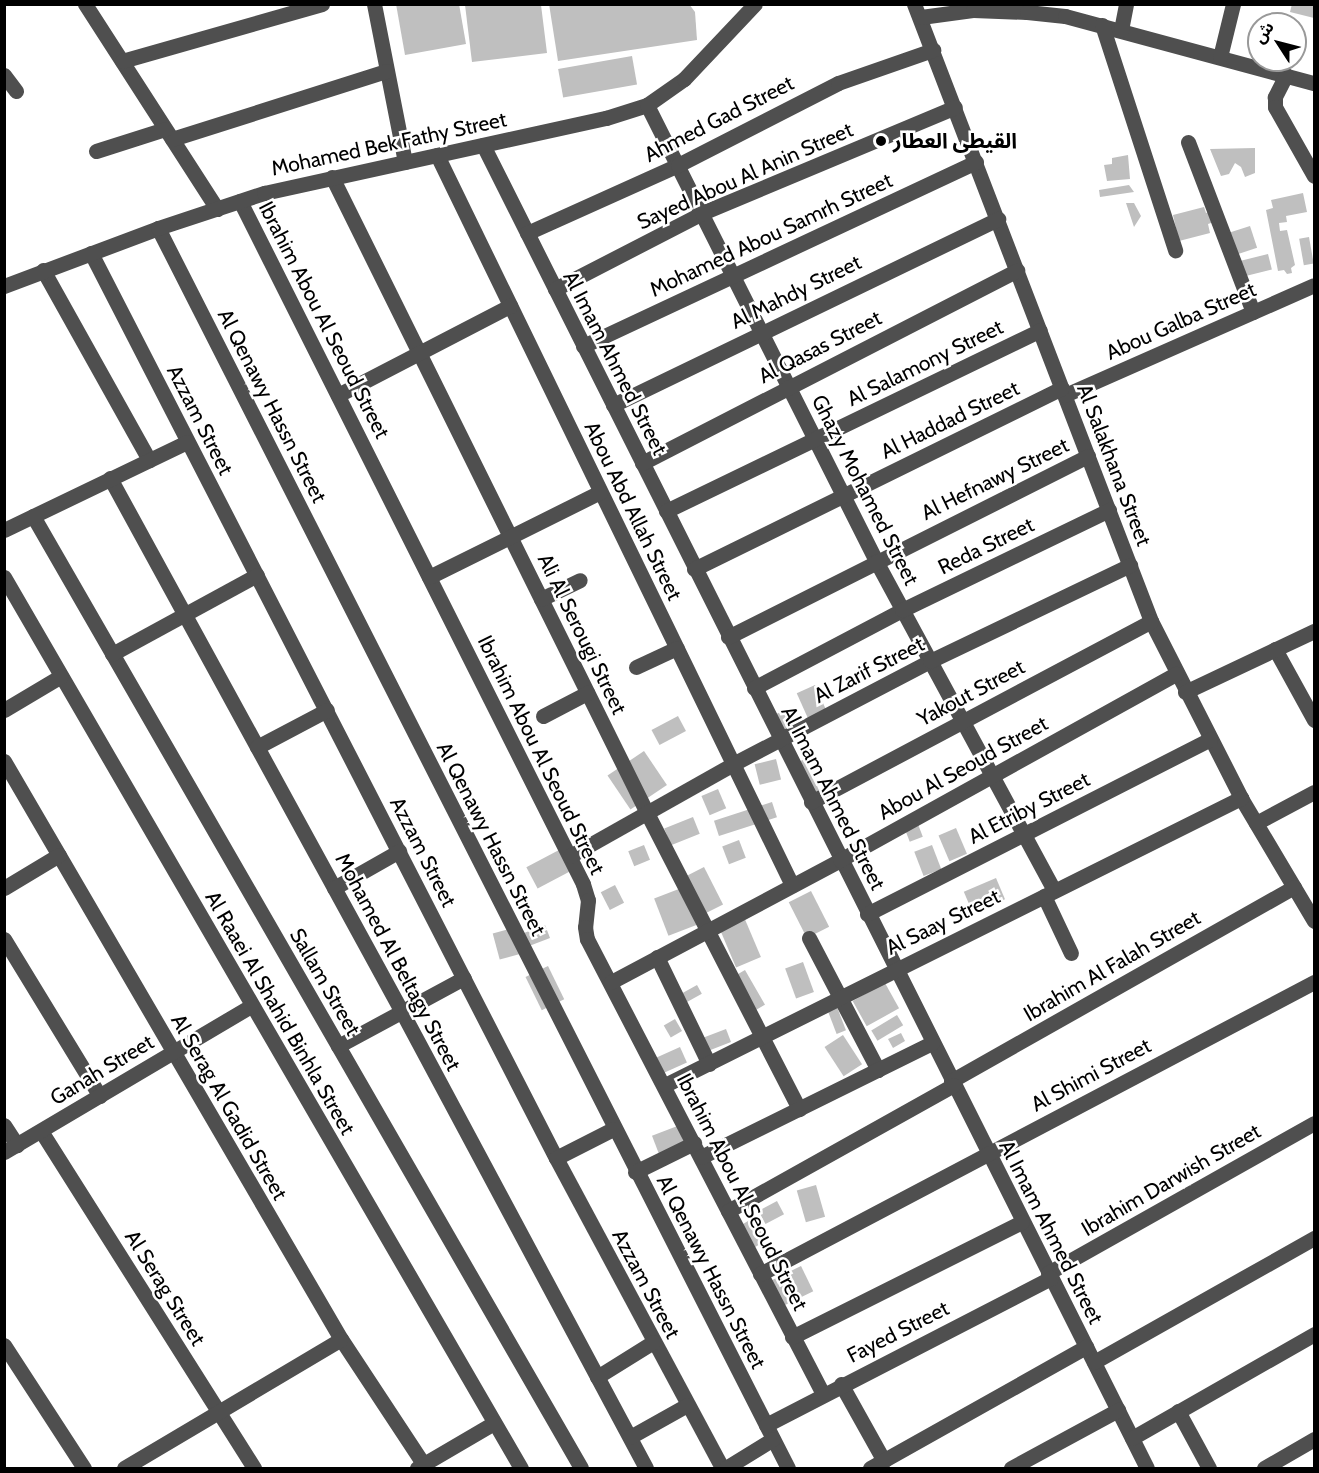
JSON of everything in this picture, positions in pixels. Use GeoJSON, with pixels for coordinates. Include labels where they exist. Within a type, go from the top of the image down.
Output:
{"type":"FeatureCollection","features":[{"type":"Feature","properties":{"kind":"street"},"geometry":{"type":"LineString","coordinates":[[86,4],[217,208]]}},
{"type":"Feature","properties":{"kind":"street"},"geometry":{"type":"LineString","coordinates":[[122,61],[322,4]]}},
{"type":"Feature","properties":{"kind":"street"},"geometry":{"type":"LineString","coordinates":[[374,4],[405,162]]}},
{"type":"Feature","properties":{"kind":"street","name":"Mohamed Bek Fathy Street"},"geometry":{"type":"LineString","coordinates":[[4,286],[158,228],[240,201],[332,177],[606,118],[647,105],[684,79],[754,4]]}},
{"type":"Feature","properties":{"kind":"street"},"geometry":{"type":"LineString","coordinates":[[1121,30],[1126,4]]}},
{"type":"Feature","properties":{"kind":"street"},"geometry":{"type":"LineString","coordinates":[[1220,57],[1233,4]]}},
{"type":"Feature","properties":{"kind":"street"},"geometry":{"type":"LineString","coordinates":[[917,10],[1028,8],[1102,25],[1314,83]]}},
{"type":"Feature","properties":{"kind":"street","name":"Al Salakhana Street"},"geometry":{"type":"LineString","coordinates":[[917,10],[1151,621],[1185,692],[1241,798],[1314,921]]}},
{"type":"Feature","properties":{"kind":"street"},"geometry":{"type":"LineString","coordinates":[[1102,25],[1175,250]]}},
{"type":"Feature","properties":{"kind":"street","name":"Ahmed Gad Street"},"geometry":{"type":"LineString","coordinates":[[527,233],[678,165],[838,83],[933,50]]}},
{"type":"Feature","properties":{"kind":"street"},"geometry":{"type":"LineString","coordinates":[[96,151],[168,134],[387,71]]}},
{"type":"Feature","properties":{"kind":"street"},"geometry":{"type":"LineString","coordinates":[[4,75],[16,91]]}},
{"type":"Feature","properties":{"kind":"street"},"geometry":{"type":"LineString","coordinates":[[1286,75],[1275,97],[1275,107],[1314,176]]}},
{"type":"Feature","properties":{"kind":"street","name":"Ghazy Mohamed Street"},"geometry":{"type":"LineString","coordinates":[[647,105],[876,561],[1023,834],[1049,893],[1071,953]]}},
{"type":"Feature","properties":{"kind":"street","name":"Sayed Abou Al Anin Street"},"geometry":{"type":"LineString","coordinates":[[555,289],[702,213],[955,107]]}},
{"type":"Feature","properties":{"kind":"street"},"geometry":{"type":"LineString","coordinates":[[1188,142],[1253,312]]}},
{"type":"Feature","properties":{"kind":"street","name":"Al Imam Ahmed Street"},"geometry":{"type":"LineString","coordinates":[[483,145],[895,970],[1147,1468]]}},
{"type":"Feature","properties":{"kind":"street","name":"Abou Abd Allah Street"},"geometry":{"type":"LineString","coordinates":[[437,155],[792,885]]}},
{"type":"Feature","properties":{"kind":"street","name":"Mohamed Abou Samrh Street"},"geometry":{"type":"LineString","coordinates":[[583,346],[976,162]]}},
{"type":"Feature","properties":{"kind":"street","name":"Ali Al Serougi Street"},"geometry":{"type":"LineString","coordinates":[[332,177],[647,813],[798,1109]]}},
{"type":"Feature","properties":{"kind":"street","name":"Ibrahim Abou Al Seoud Street"},"geometry":{"type":"LineString","coordinates":[[240,201],[570,856],[588,900],[585,927],[587,939],[665,1085],[823,1394]]}},
{"type":"Feature","properties":{"kind":"street","name":"Al Mahdy Street"},"geometry":{"type":"LineString","coordinates":[[613,405],[998,219]]}},
{"type":"Feature","properties":{"kind":"street","name":"Al Qenawy Hassn Street"},"geometry":{"type":"LineString","coordinates":[[158,228],[635,1172],[788,1468]]}},
{"type":"Feature","properties":{"kind":"street","name":"Azzam Street"},"geometry":{"type":"LineString","coordinates":[[91,253],[556,1158],[687,1405],[724,1468]]}},
{"type":"Feature","properties":{"kind":"street"},"geometry":{"type":"LineString","coordinates":[[43,270],[148,460]]}},
{"type":"Feature","properties":{"kind":"street","name":"Al Qasas Street"},"geometry":{"type":"LineString","coordinates":[[642,463],[1017,270]]}},
{"type":"Feature","properties":{"kind":"street","name":"Abou Galba Street"},"geometry":{"type":"LineString","coordinates":[[1064,391],[1314,285]]}},
{"type":"Feature","properties":{"kind":"street"},"geometry":{"type":"LineString","coordinates":[[338,395],[510,306]]}},
{"type":"Feature","properties":{"kind":"street","name":"Al Salamony Street"},"geometry":{"type":"LineString","coordinates":[[666,511],[1040,330]]}},
{"type":"Feature","properties":{"kind":"street","name":"Al Haddad Street"},"geometry":{"type":"LineString","coordinates":[[694,568],[1064,391]]}},
{"type":"Feature","properties":{"kind":"street"},"geometry":{"type":"LineString","coordinates":[[4,530],[187,442]]}},
{"type":"Feature","properties":{"kind":"street","name":"Al Hefnawy Street"},"geometry":{"type":"LineString","coordinates":[[728,637],[1088,456]]}},
{"type":"Feature","properties":{"kind":"street","name":"Mohamed Al Beltagy Street"},"geometry":{"type":"LineString","coordinates":[[110,478],[402,1012],[646,1468]]}},
{"type":"Feature","properties":{"kind":"street"},"geometry":{"type":"LineString","coordinates":[[429,577],[600,492]]}},
{"type":"Feature","properties":{"kind":"street","name":"Reda Street"},"geometry":{"type":"LineString","coordinates":[[754,688],[902,610],[1109,510]]}},
{"type":"Feature","properties":{"kind":"street","name":"Sallam Street"},"geometry":{"type":"LineString","coordinates":[[33,516],[582,1468]]}},
{"type":"Feature","properties":{"kind":"street","name":"Al Zarif Street"},"geometry":{"type":"LineString","coordinates":[[570,856],[734,764],[930,661],[1130,566]]}},
{"type":"Feature","properties":{"kind":"street"},"geometry":{"type":"LineString","coordinates":[[112,654],[257,575]]}},
{"type":"Feature","properties":{"kind":"street","name":"Al Raaei Al Shahid Binhla Street"},"geometry":{"type":"LineString","coordinates":[[5,577],[520,1468]]}},
{"type":"Feature","properties":{"kind":"street"},"geometry":{"type":"LineString","coordinates":[[541,599],[580,580]]}},
{"type":"Feature","properties":{"kind":"street","name":"Yakout Street"},"geometry":{"type":"LineString","coordinates":[[811,802],[1151,621]]}},
{"type":"Feature","properties":{"kind":"street"},"geometry":{"type":"LineString","coordinates":[[1185,692],[1314,631]]}},
{"type":"Feature","properties":{"kind":"street"},"geometry":{"type":"LineString","coordinates":[[636,667],[677,648]]}},
{"type":"Feature","properties":{"kind":"street"},"geometry":{"type":"LineString","coordinates":[[1275,649],[1314,720]]}},
{"type":"Feature","properties":{"kind":"street","name":"Abou Al Seoud Street"},"geometry":{"type":"LineString","coordinates":[[611,982],[840,860],[1176,674]]}},
{"type":"Feature","properties":{"kind":"street"},"geometry":{"type":"LineString","coordinates":[[4,710],[61,676]]}},
{"type":"Feature","properties":{"kind":"street"},"geometry":{"type":"LineString","coordinates":[[543,717],[588,693]]}},
{"type":"Feature","properties":{"kind":"street"},"geometry":{"type":"LineString","coordinates":[[257,747],[327,711]]}},
{"type":"Feature","properties":{"kind":"street","name":"Al Etriby Street"},"geometry":{"type":"LineString","coordinates":[[867,914],[1210,739]]}},
{"type":"Feature","properties":{"kind":"street","name":"Al Serag Al Gadid Street"},"geometry":{"type":"LineString","coordinates":[[4,761],[341,1340],[422,1467]]}},
{"type":"Feature","properties":{"kind":"street"},"geometry":{"type":"LineString","coordinates":[[1256,823],[1314,792]]}},
{"type":"Feature","properties":{"kind":"street","name":"Al Saay Street"},"geometry":{"type":"LineString","coordinates":[[665,1085],[1241,798]]}},
{"type":"Feature","properties":{"kind":"street"},"geometry":{"type":"LineString","coordinates":[[334,888],[399,851]]}},
{"type":"Feature","properties":{"kind":"street"},"geometry":{"type":"LineString","coordinates":[[4,888],[59,855]]}},
{"type":"Feature","properties":{"kind":"street","name":"Ibrahim Al Falah Street"},"geometry":{"type":"LineString","coordinates":[[728,1211],[1294,887]]}},
{"type":"Feature","properties":{"kind":"street"},"geometry":{"type":"LineString","coordinates":[[808,938],[878,1070]]}},
{"type":"Feature","properties":{"kind":"street"},"geometry":{"type":"LineString","coordinates":[[4,939],[100,1096]]}},
{"type":"Feature","properties":{"kind":"street"},"geometry":{"type":"LineString","coordinates":[[657,957],[709,1064]]}},
{"type":"Feature","properties":{"kind":"street"},"geometry":{"type":"LineString","coordinates":[[338,1046],[464,978]]}},
{"type":"Feature","properties":{"kind":"street","name":"Al Shimi Street"},"geometry":{"type":"LineString","coordinates":[[760,1274],[1314,982]]}},
{"type":"Feature","properties":{"kind":"street","name":"Ganah Street"},"geometry":{"type":"LineString","coordinates":[[11,1149],[251,1006]]}},
{"type":"Feature","properties":{"kind":"street"},"geometry":{"type":"LineString","coordinates":[[701,1157],[932,1042]]}},
{"type":"Feature","properties":{"kind":"street","name":"Ibrahim Darwish Street"},"geometry":{"type":"LineString","coordinates":[[1049,1276],[1314,1123]]}},
{"type":"Feature","properties":{"kind":"street"},"geometry":{"type":"LineString","coordinates":[[4,1125],[11,1149]]}},
{"type":"Feature","properties":{"kind":"street"},"geometry":{"type":"LineString","coordinates":[[556,1158],[614,1129]]}},
{"type":"Feature","properties":{"kind":"street","name":"Al Serag Street"},"geometry":{"type":"LineString","coordinates":[[41,1131],[254,1468]]}},
{"type":"Feature","properties":{"kind":"street"},"geometry":{"type":"LineString","coordinates":[[635,1172],[693,1143]]}},
{"type":"Feature","properties":{"kind":"street"},"geometry":{"type":"LineString","coordinates":[[792,1337],[1022,1222]]}},
{"type":"Feature","properties":{"kind":"street"},"geometry":{"type":"LineString","coordinates":[[1094,1362],[1314,1238]]}},
{"type":"Feature","properties":{"kind":"street","name":"Fayed Street"},"geometry":{"type":"LineString","coordinates":[[724,1468],[769,1432],[823,1394],[1049,1276]]}},
{"type":"Feature","properties":{"kind":"street"},"geometry":{"type":"LineString","coordinates":[[1131,1438],[1314,1334]]}},
{"type":"Feature","properties":{"kind":"street"},"geometry":{"type":"LineString","coordinates":[[124,1468],[341,1340]]}},
{"type":"Feature","properties":{"kind":"street"},"geometry":{"type":"LineString","coordinates":[[597,1377],[653,1342]]}},
{"type":"Feature","properties":{"kind":"street"},"geometry":{"type":"LineString","coordinates":[[4,1345],[84,1468]]}},
{"type":"Feature","properties":{"kind":"street"},"geometry":{"type":"LineString","coordinates":[[841,1384],[877,1465],[1086,1347]]}},
{"type":"Feature","properties":{"kind":"street"},"geometry":{"type":"LineString","coordinates":[[630,1437],[687,1405]]}},
{"type":"Feature","properties":{"kind":"street"},"geometry":{"type":"LineString","coordinates":[[1011,1468],[1118,1410]]}},
{"type":"Feature","properties":{"kind":"street"},"geometry":{"type":"LineString","coordinates":[[1178,1411],[1209,1468]]}},
{"type":"Feature","properties":{"kind":"street"},"geometry":{"type":"LineString","coordinates":[[422,1467],[494,1423]]}},
{"type":"Feature","properties":{"kind":"street"},"geometry":{"type":"LineString","coordinates":[[1264,1468],[1314,1439]]}},
{"type":"Feature","properties":{"kind":"building"},"geometry":{"type":"Polygon","coordinates":[[[396,4],[459,4],[466,44],[405,55],[396,4]]]}},
{"type":"Feature","properties":{"kind":"building"},"geometry":{"type":"Polygon","coordinates":[[[549,4],[689,4],[695,12],[697,40],[558,61],[549,4]]]}},
{"type":"Feature","properties":{"kind":"building"},"geometry":{"type":"Polygon","coordinates":[[[1292,4],[1314,4],[1314,18],[1307,16],[1307,12],[1290,12],[1292,4]]]}},
{"type":"Feature","properties":{"kind":"building"},"geometry":{"type":"Polygon","coordinates":[[[465,5],[541,5],[547,53],[472,62],[465,5]]]}},
{"type":"Feature","properties":{"kind":"building"},"geometry":{"type":"Polygon","coordinates":[[[632,56],[637,85],[563,98],[558,69],[632,56]]]}},
{"type":"Feature","properties":{"kind":"building"},"geometry":{"type":"Polygon","coordinates":[[[1255,148],[1255,173],[1245,177],[1241,167],[1235,163],[1229,174],[1221,176],[1210,149],[1255,148]]]}},
{"type":"Feature","properties":{"kind":"building"},"geometry":{"type":"Polygon","coordinates":[[[1128,155],[1130,179],[1107,181],[1104,165],[1112,164],[1112,158],[1128,155]]]}},
{"type":"Feature","properties":{"kind":"building"},"geometry":{"type":"Polygon","coordinates":[[[1129,185],[1134,192],[1100,197],[1099,190],[1129,185]]]}},
{"type":"Feature","properties":{"kind":"building"},"geometry":{"type":"Polygon","coordinates":[[[1303,193],[1307,212],[1286,216],[1287,222],[1279,223],[1280,231],[1287,230],[1295,265],[1291,268],[1292,273],[1287,274],[1284,270],[1278,271],[1266,210],[1273,208],[1271,200],[1303,193]]]}},
{"type":"Feature","properties":{"kind":"building"},"geometry":{"type":"Polygon","coordinates":[[[1126,203],[1134,203],[1141,216],[1134,227],[1126,203]]]}},
{"type":"Feature","properties":{"kind":"building"},"geometry":{"type":"Polygon","coordinates":[[[1204,207],[1206,213],[1212,211],[1214,222],[1208,224],[1210,233],[1179,241],[1173,215],[1204,207]]]}},
{"type":"Feature","properties":{"kind":"building"},"geometry":{"type":"Polygon","coordinates":[[[1250,226],[1257,248],[1235,255],[1228,233],[1250,226]]]}},
{"type":"Feature","properties":{"kind":"building"},"geometry":{"type":"Polygon","coordinates":[[[1309,237],[1314,264],[1304,265],[1299,239],[1309,237]]]}},
{"type":"Feature","properties":{"kind":"building"},"geometry":{"type":"Polygon","coordinates":[[[1268,254],[1272,270],[1244,277],[1240,261],[1268,254]]]}},
{"type":"Feature","properties":{"kind":"building"},"geometry":{"type":"Polygon","coordinates":[[[815,685],[829,717],[811,725],[797,693],[815,685]]]}},
{"type":"Feature","properties":{"kind":"building"},"geometry":{"type":"Polygon","coordinates":[[[789,709],[798,733],[781,740],[771,716],[789,709]]]}},
{"type":"Feature","properties":{"kind":"building"},"geometry":{"type":"Polygon","coordinates":[[[678,716],[686,731],[659,745],[652,730],[678,716]]]}},
{"type":"Feature","properties":{"kind":"building"},"geometry":{"type":"Polygon","coordinates":[[[644,751],[667,785],[630,810],[608,776],[644,751]]]}},
{"type":"Feature","properties":{"kind":"building"},"geometry":{"type":"Polygon","coordinates":[[[776,759],[781,779],[760,785],[755,764],[776,759]]]}},
{"type":"Feature","properties":{"kind":"building"},"geometry":{"type":"Polygon","coordinates":[[[805,759],[820,793],[805,800],[789,766],[805,759]]]}},
{"type":"Feature","properties":{"kind":"building"},"geometry":{"type":"Polygon","coordinates":[[[718,789],[726,808],[710,815],[701,796],[718,789]]]}},
{"type":"Feature","properties":{"kind":"building"},"geometry":{"type":"Polygon","coordinates":[[[772,802],[777,817],[719,836],[714,821],[772,802]]]}},
{"type":"Feature","properties":{"kind":"building"},"geometry":{"type":"Polygon","coordinates":[[[693,817],[700,834],[671,845],[664,829],[693,817]]]}},
{"type":"Feature","properties":{"kind":"building"},"geometry":{"type":"Polygon","coordinates":[[[916,819],[923,837],[910,842],[903,824],[916,819]]]}},
{"type":"Feature","properties":{"kind":"building"},"geometry":{"type":"Polygon","coordinates":[[[956,828],[967,854],[949,861],[939,835],[956,828]]]}},
{"type":"Feature","properties":{"kind":"building"},"geometry":{"type":"Polygon","coordinates":[[[739,840],[746,858],[729,864],[722,846],[739,840]]]}},
{"type":"Feature","properties":{"kind":"building"},"geometry":{"type":"Polygon","coordinates":[[[644,845],[650,860],[634,866],[628,851],[644,845]]]}},
{"type":"Feature","properties":{"kind":"building"},"geometry":{"type":"Polygon","coordinates":[[[932,845],[941,869],[924,876],[914,852],[932,845]]]}},
{"type":"Feature","properties":{"kind":"building"},"geometry":{"type":"Polygon","coordinates":[[[559,850],[570,871],[538,889],[526,867],[559,850]]]}},
{"type":"Feature","properties":{"kind":"building"},"geometry":{"type":"Polygon","coordinates":[[[704,867],[723,904],[703,915],[684,877],[704,867]]]}},
{"type":"Feature","properties":{"kind":"building"},"geometry":{"type":"Polygon","coordinates":[[[996,878],[1005,899],[973,913],[964,892],[996,878]]]}},
{"type":"Feature","properties":{"kind":"building"},"geometry":{"type":"Polygon","coordinates":[[[615,885],[624,903],[610,910],[601,892],[615,885]]]}},
{"type":"Feature","properties":{"kind":"building"},"geometry":{"type":"Polygon","coordinates":[[[684,887],[698,924],[668,936],[654,898],[684,887]]]}},
{"type":"Feature","properties":{"kind":"building"},"geometry":{"type":"Polygon","coordinates":[[[811,891],[829,927],[807,938],[789,902],[811,891]]]}},
{"type":"Feature","properties":{"kind":"building"},"geometry":{"type":"Polygon","coordinates":[[[741,910],[761,957],[736,967],[716,921],[741,910]]]}},
{"type":"Feature","properties":{"kind":"building"},"geometry":{"type":"Polygon","coordinates":[[[545,925],[550,938],[524,948],[519,935],[545,925]]]}},
{"type":"Feature","properties":{"kind":"building"},"geometry":{"type":"Polygon","coordinates":[[[513,928],[520,954],[500,960],[493,933],[513,928]]]}},
{"type":"Feature","properties":{"kind":"building"},"geometry":{"type":"Polygon","coordinates":[[[803,962],[814,992],[796,999],[785,968],[803,962]]]}},
{"type":"Feature","properties":{"kind":"building"},"geometry":{"type":"Polygon","coordinates":[[[548,966],[564,999],[542,1010],[526,977],[548,966]]]}},
{"type":"Feature","properties":{"kind":"building"},"geometry":{"type":"Polygon","coordinates":[[[745,970],[765,1005],[753,1012],[733,977],[745,970]]]}},
{"type":"Feature","properties":{"kind":"building"},"geometry":{"type":"Polygon","coordinates":[[[885,983],[899,1008],[867,1026],[853,1001],[885,983]]]}},
{"type":"Feature","properties":{"kind":"building"},"geometry":{"type":"Polygon","coordinates":[[[697,985],[702,994],[686,1002],[681,994],[697,985]]]}},
{"type":"Feature","properties":{"kind":"building"},"geometry":{"type":"Polygon","coordinates":[[[837,1007],[846,1030],[837,1034],[828,1011],[837,1007]]]}},
{"type":"Feature","properties":{"kind":"building"},"geometry":{"type":"Polygon","coordinates":[[[897,1015],[903,1025],[877,1041],[871,1030],[897,1015]]]}},
{"type":"Feature","properties":{"kind":"building"},"geometry":{"type":"Polygon","coordinates":[[[675,1019],[682,1031],[671,1038],[664,1026],[675,1019]]]}},
{"type":"Feature","properties":{"kind":"building"},"geometry":{"type":"Polygon","coordinates":[[[726,1029],[731,1042],[700,1054],[695,1041],[726,1029]]]}},
{"type":"Feature","properties":{"kind":"building"},"geometry":{"type":"Polygon","coordinates":[[[901,1033],[905,1041],[893,1048],[888,1039],[901,1033]]]}},
{"type":"Feature","properties":{"kind":"building"},"geometry":{"type":"Polygon","coordinates":[[[843,1035],[862,1064],[844,1076],[825,1047],[843,1035]]]}},
{"type":"Feature","properties":{"kind":"building"},"geometry":{"type":"Polygon","coordinates":[[[680,1047],[687,1063],[654,1077],[647,1062],[680,1047]]]}},
{"type":"Feature","properties":{"kind":"building"},"geometry":{"type":"Polygon","coordinates":[[[680,1125],[688,1146],[660,1156],[652,1136],[680,1125]]]}},
{"type":"Feature","properties":{"kind":"building"},"geometry":{"type":"Polygon","coordinates":[[[816,1185],[825,1217],[806,1222],[797,1191],[816,1185]]]}},
{"type":"Feature","properties":{"kind":"building"},"geometry":{"type":"Polygon","coordinates":[[[777,1201],[784,1214],[766,1224],[758,1211],[777,1201]]]}},
{"type":"Feature","properties":{"kind":"building"},"geometry":{"type":"Polygon","coordinates":[[[753,1218],[766,1240],[755,1247],[742,1225],[753,1218]]]}},
{"type":"Feature","properties":{"kind":"building"},"geometry":{"type":"Polygon","coordinates":[[[801,1266],[813,1291],[781,1307],[769,1282],[801,1266]]]}},
{"type":"Feature","properties":{"kind":"place","name":"القيطى العطار"},"geometry":{"type":"Point","coordinates":[881,141]}}]}
